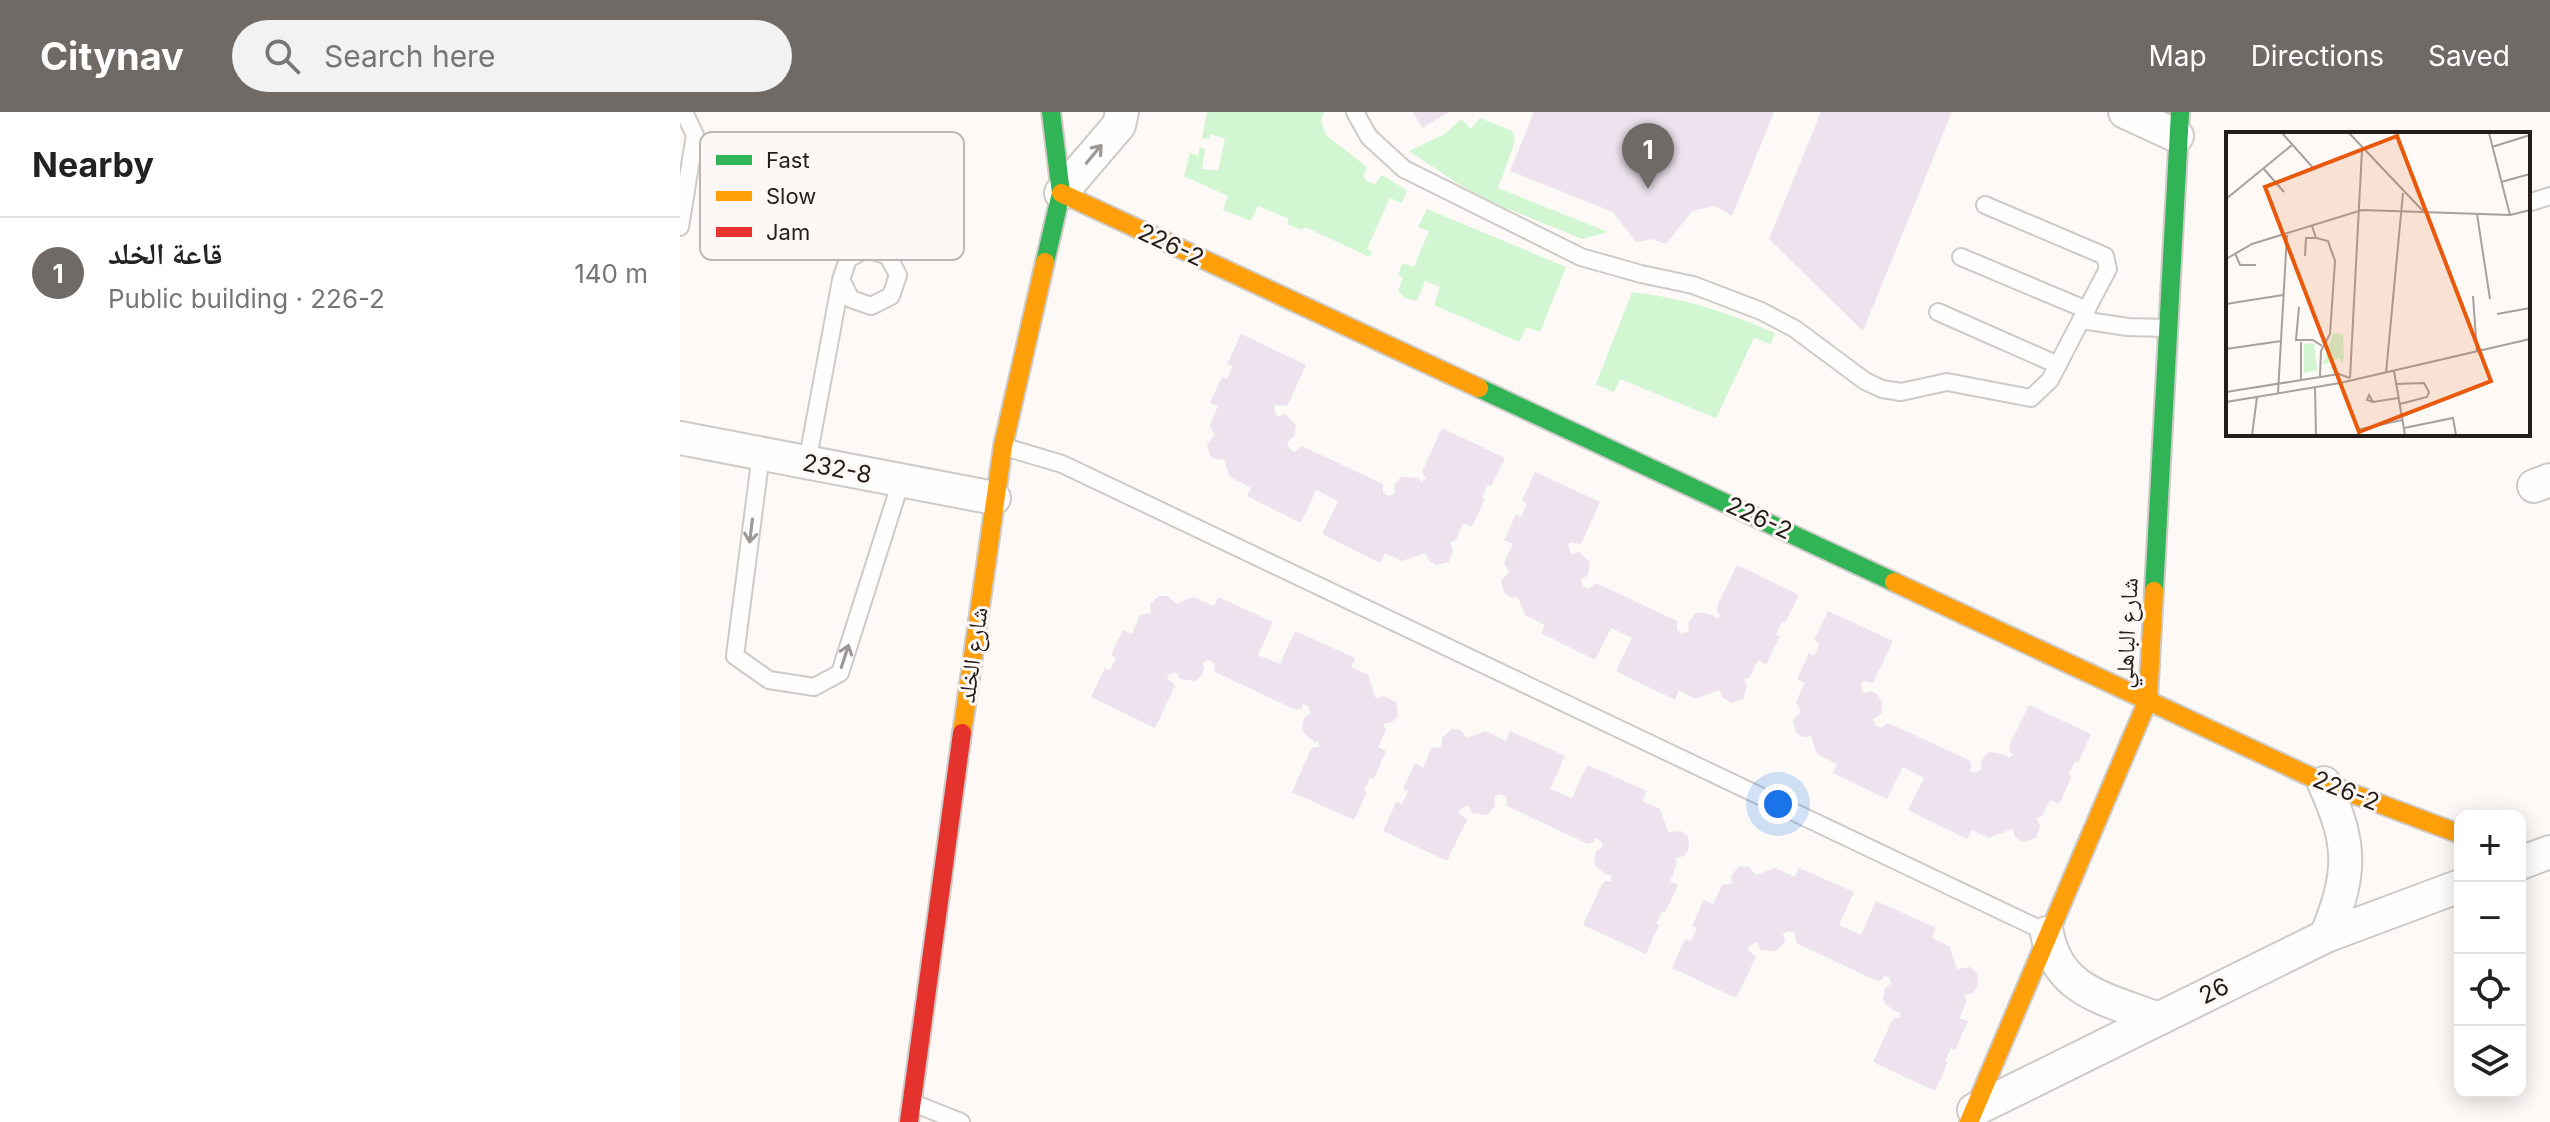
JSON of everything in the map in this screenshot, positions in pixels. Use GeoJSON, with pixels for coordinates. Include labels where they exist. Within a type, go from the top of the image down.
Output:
{"type":"FeatureCollection","features":[{"type":"Feature","properties":{"kind":"street","name":"شارع الخلد"},"geometry":{"type":"LineString","coordinates":[[909,1122],[994,498],[1061,193],[1051,112]]}},
{"type":"Feature","properties":{"kind":"street","name":"شارع الخلد"},"geometry":{"type":"LineString","coordinates":[[1061,193],[1119,125],[1122,112]]}},
{"type":"Feature","properties":{"kind":"street"},"geometry":{"type":"LineString","coordinates":[[2125,112],[2178,124]]}},
{"type":"Feature","properties":{"kind":"street","name":"شارع الباهلي"},"geometry":{"type":"LineString","coordinates":[[1972,1116],[2148,700],[2178,124]]}},
{"type":"Feature","properties":{"kind":"street","name":"226-2"},"geometry":{"type":"LineString","coordinates":[[1061,193],[2324,783],[2454,832]]}},
{"type":"Feature","properties":{"kind":"street","name":"232-8"},"geometry":{"type":"LineString","coordinates":[[680,438],[994,498]]}},
{"type":"Feature","properties":{"kind":"street"},"geometry":{"type":"LineString","coordinates":[[2324,783],[2340,820],[2346,859],[2341,899],[2326,936]]}},
{"type":"Feature","properties":{"kind":"street"},"geometry":{"type":"LineString","coordinates":[[2526,847],[2550,852]]}},
{"type":"Feature","properties":{"kind":"street"},"geometry":{"type":"LineString","coordinates":[[2526,861],[2550,852]]}},
{"type":"Feature","properties":{"kind":"street","name":"26"},"geometry":{"type":"LineString","coordinates":[[1972,1116],[2326,936],[2454,888]]}},
{"type":"Feature","properties":{"kind":"street"},"geometry":{"type":"LineString","coordinates":[[2047,933],[2056,963],[2078,986],[2158,1019]]}},
{"type":"Feature","properties":{"kind":"lane"},"geometry":{"type":"LineString","coordinates":[[680,227],[695,135],[684,112]]}},
{"type":"Feature","properties":{"kind":"lane"},"geometry":{"type":"LineString","coordinates":[[1355,112],[1369,137],[1404,169],[1581,257],[1693,285],[1761,311],[1795,329],[1865,381],[1882,389],[1901,392],[1947,382],[2031,398],[2050,380],[2058,365],[2108,269],[2105,256],[1985,205]]}},
{"type":"Feature","properties":{"kind":"lane"},"geometry":{"type":"LineString","coordinates":[[2530,202],[2550,196]]}},
{"type":"Feature","properties":{"kind":"lane"},"geometry":{"type":"LineString","coordinates":[[1961,257],[2084,315],[2128,327],[2167,328]]}},
{"type":"Feature","properties":{"kind":"lane"},"geometry":{"type":"LineString","coordinates":[[807,463],[841,280]]}},
{"type":"Feature","properties":{"kind":"lane"},"geometry":{"type":"LineString","coordinates":[[1938,312],[2058,365]]}},
{"type":"Feature","properties":{"kind":"lane"},"geometry":{"type":"LineString","coordinates":[[1003,446],[1062,464],[2047,933]]}},
{"type":"Feature","properties":{"kind":"lane"},"geometry":{"type":"LineString","coordinates":[[761,454],[735,656],[769,680],[814,687],[840,673],[901,481]]}},
{"type":"Feature","properties":{"kind":"lane"},"geometry":{"type":"LineString","coordinates":[[912,1102],[961,1122]]}},
{"type":"Feature","properties":{"kind":"green space"},"geometry":{"type":"Polygon","coordinates":[[[1207,112],[1324,112],[1321,120],[1326,135],[1367,167],[1363,176],[1366,181],[1375,184],[1382,175],[1407,190],[1402,203],[1390,198],[1367,249],[1372,252],[1370,257],[1305,227],[1302,230],[1287,224],[1289,219],[1258,206],[1251,221],[1223,210],[1228,196],[1184,176],[1190,153],[1198,156],[1200,147],[1205,149],[1202,169],[1218,171],[1225,139],[1211,134],[1208,139],[1202,138],[1207,112]]]}},
{"type":"Feature","properties":{"kind":"green space"},"geometry":{"type":"Polygon","coordinates":[[[1480,118],[1512,131],[1515,141],[1498,188],[1608,232],[1582,239],[1501,206],[1460,185],[1409,151],[1445,134],[1461,119],[1471,129],[1480,118]]]}},
{"type":"Feature","properties":{"kind":"green space"},"geometry":{"type":"Polygon","coordinates":[[[1427,209],[1566,267],[1540,332],[1526,327],[1519,342],[1434,305],[1440,287],[1425,281],[1417,301],[1405,298],[1398,291],[1403,278],[1398,275],[1402,263],[1414,267],[1429,231],[1418,227],[1427,209]]]}},
{"type":"Feature","properties":{"kind":"green space"},"geometry":{"type":"Polygon","coordinates":[[[1632,292],[1705,307],[1775,333],[1771,344],[1754,338],[1716,418],[1620,379],[1614,392],[1596,384],[1632,292]]]}},
{"type":"Feature","properties":{"kind":"building"},"geometry":{"type":"Polygon","coordinates":[[[1413,112],[1449,112],[1422,128],[1413,112]]]}},
{"type":"Feature","properties":{"kind":"building"},"geometry":{"type":"Polygon","coordinates":[[[1534,112],[1774,112],[1732,216],[1715,206],[1692,211],[1666,244],[1652,239],[1636,242],[1613,212],[1510,171],[1534,112]]]}},
{"type":"Feature","properties":{"kind":"building"},"geometry":{"type":"Polygon","coordinates":[[[1821,112],[1952,112],[1863,331],[1769,239],[1821,112]]]}},
{"type":"Feature","properties":{"kind":"building"},"geometry":{"type":"Polygon","coordinates":[[[1241,334],[1306,365],[1287,406],[1276,405],[1274,408],[1277,417],[1285,414],[1296,425],[1294,437],[1287,442],[1294,452],[1302,446],[1383,484],[1383,493],[1388,496],[1395,494],[1394,485],[1401,477],[1419,478],[1421,482],[1426,478],[1422,473],[1442,428],[1505,458],[1482,497],[1485,499],[1472,527],[1463,523],[1456,540],[1450,542],[1453,550],[1449,562],[1436,565],[1429,561],[1425,553],[1402,561],[1385,553],[1380,563],[1322,534],[1338,501],[1316,490],[1301,523],[1247,496],[1251,488],[1230,477],[1224,459],[1217,460],[1210,456],[1207,444],[1215,435],[1210,426],[1218,406],[1210,403],[1222,377],[1227,379],[1233,366],[1227,364],[1241,334]]]}},
{"type":"Feature","properties":{"kind":"building"},"geometry":{"type":"Polygon","coordinates":[[[1535,472],[1600,502],[1581,544],[1570,542],[1568,545],[1571,554],[1579,552],[1590,562],[1588,575],[1581,580],[1583,586],[1588,589],[1596,583],[1677,621],[1677,630],[1682,634],[1689,631],[1688,623],[1695,614],[1713,615],[1716,619],[1720,616],[1718,604],[1737,565],[1799,595],[1785,623],[1782,622],[1776,635],[1780,636],[1766,665],[1758,660],[1750,677],[1744,679],[1747,687],[1743,699],[1731,703],[1723,698],[1719,690],[1696,699],[1679,690],[1675,700],[1616,671],[1632,638],[1611,628],[1595,660],[1541,633],[1545,625],[1525,615],[1518,597],[1512,598],[1504,593],[1501,581],[1509,572],[1504,563],[1513,544],[1504,540],[1516,514],[1521,517],[1527,504],[1522,501],[1535,472]]]}},
{"type":"Feature","properties":{"kind":"building"},"geometry":{"type":"Polygon","coordinates":[[[1159,596],[1168,596],[1176,604],[1193,597],[1214,606],[1218,597],[1273,622],[1258,655],[1280,664],[1295,631],[1355,658],[1351,667],[1368,675],[1376,699],[1384,696],[1396,702],[1398,716],[1392,722],[1383,724],[1386,730],[1378,747],[1386,751],[1374,779],[1370,778],[1364,790],[1367,792],[1354,820],[1292,792],[1309,753],[1313,747],[1319,747],[1319,741],[1314,742],[1302,728],[1304,718],[1311,713],[1308,706],[1303,704],[1296,710],[1215,672],[1214,663],[1209,660],[1202,663],[1202,676],[1195,681],[1180,679],[1176,672],[1168,675],[1167,678],[1175,686],[1155,728],[1091,697],[1105,668],[1110,670],[1116,658],[1111,655],[1123,630],[1132,634],[1140,615],[1151,613],[1150,604],[1159,596]]]}},
{"type":"Feature","properties":{"kind":"building"},"geometry":{"type":"Polygon","coordinates":[[[1828,611],[1893,641],[1873,683],[1862,681],[1861,684],[1863,693],[1871,691],[1882,702],[1881,714],[1873,719],[1875,725],[1881,728],[1888,723],[1969,760],[1972,766],[1969,770],[1974,773],[1981,770],[1981,762],[1987,753],[2008,758],[2013,755],[2009,750],[2010,743],[2029,705],[2091,734],[2078,763],[2075,761],[2069,774],[2072,776],[2059,804],[2050,800],[2042,816],[2036,818],[2040,826],[2036,838],[2023,842],[2015,837],[2012,829],[1989,838],[1972,830],[1967,839],[1908,810],[1924,778],[1903,767],[1887,799],[1833,773],[1837,764],[1817,754],[1811,736],[1796,733],[1793,720],[1801,711],[1796,702],[1805,683],[1797,679],[1809,653],[1814,656],[1820,643],[1814,640],[1828,611]]]}},
{"type":"Feature","properties":{"kind":"building"},"geometry":{"type":"Polygon","coordinates":[[[1451,729],[1460,730],[1467,738],[1485,731],[1506,741],[1510,731],[1565,756],[1550,789],[1572,798],[1587,765],[1647,791],[1642,801],[1660,809],[1668,832],[1681,831],[1688,836],[1689,849],[1684,856],[1675,858],[1677,864],[1670,881],[1678,885],[1665,913],[1662,911],[1646,954],[1583,925],[1601,886],[1605,881],[1611,881],[1611,875],[1596,867],[1594,862],[1596,851],[1603,846],[1600,840],[1595,838],[1588,844],[1507,806],[1506,796],[1500,794],[1494,797],[1495,806],[1487,815],[1472,813],[1468,805],[1458,812],[1467,820],[1447,861],[1383,831],[1396,802],[1402,804],[1408,791],[1403,789],[1415,763],[1423,768],[1432,748],[1442,747],[1442,738],[1451,729]]]}},
{"type":"Feature","properties":{"kind":"building"},"geometry":{"type":"Polygon","coordinates":[[[1740,866],[1749,867],[1756,875],[1775,868],[1795,877],[1799,868],[1854,892],[1839,925],[1861,935],[1876,901],[1936,928],[1932,938],[1949,946],[1957,969],[1970,967],[1977,973],[1978,986],[1973,993],[1964,995],[1967,1001],[1959,1018],[1968,1021],[1955,1050],[1951,1048],[1935,1091],[1873,1062],[1894,1018],[1900,1018],[1900,1012],[1885,1004],[1883,999],[1885,988],[1892,983],[1889,977],[1884,975],[1877,981],[1796,943],[1795,933],[1783,933],[1785,942],[1776,951],[1761,950],[1757,942],[1749,946],[1747,949],[1756,957],[1736,998],[1672,968],[1685,939],[1691,941],[1697,928],[1692,926],[1704,900],[1713,904],[1722,885],[1732,883],[1731,875],[1740,866]]]}},
{"type":"Feature","properties":{"kind":"traffic: fast"},"geometry":{"type":"LineString","coordinates":[[1045,262],[1061,193],[1051,112]]}},
{"type":"Feature","properties":{"kind":"traffic: fast"},"geometry":{"type":"LineString","coordinates":[[2154,591],[2180,112]]}},
{"type":"Feature","properties":{"kind":"traffic: fast"},"geometry":{"type":"LineString","coordinates":[[1479,388],[1894,582]]}},
{"type":"Feature","properties":{"kind":"traffic: slow"},"geometry":{"type":"LineString","coordinates":[[1061,193],[1479,388]]}},
{"type":"Feature","properties":{"kind":"traffic: slow"},"geometry":{"type":"LineString","coordinates":[[962,733],[1003,446],[1045,262]]}},
{"type":"Feature","properties":{"kind":"traffic: slow"},"geometry":{"type":"LineString","coordinates":[[1894,582],[2324,783],[2454,832]]}},
{"type":"Feature","properties":{"kind":"traffic: slow"},"geometry":{"type":"LineString","coordinates":[[1969,1122],[2148,700],[2154,591]]}},
{"type":"Feature","properties":{"kind":"traffic: jam"},"geometry":{"type":"LineString","coordinates":[[909,1122],[962,733]]}},
{"type":"Feature","properties":{"kind":"place","name":"قاعة الخلد"},"geometry":{"type":"Point","coordinates":[1648,189]}}]}
